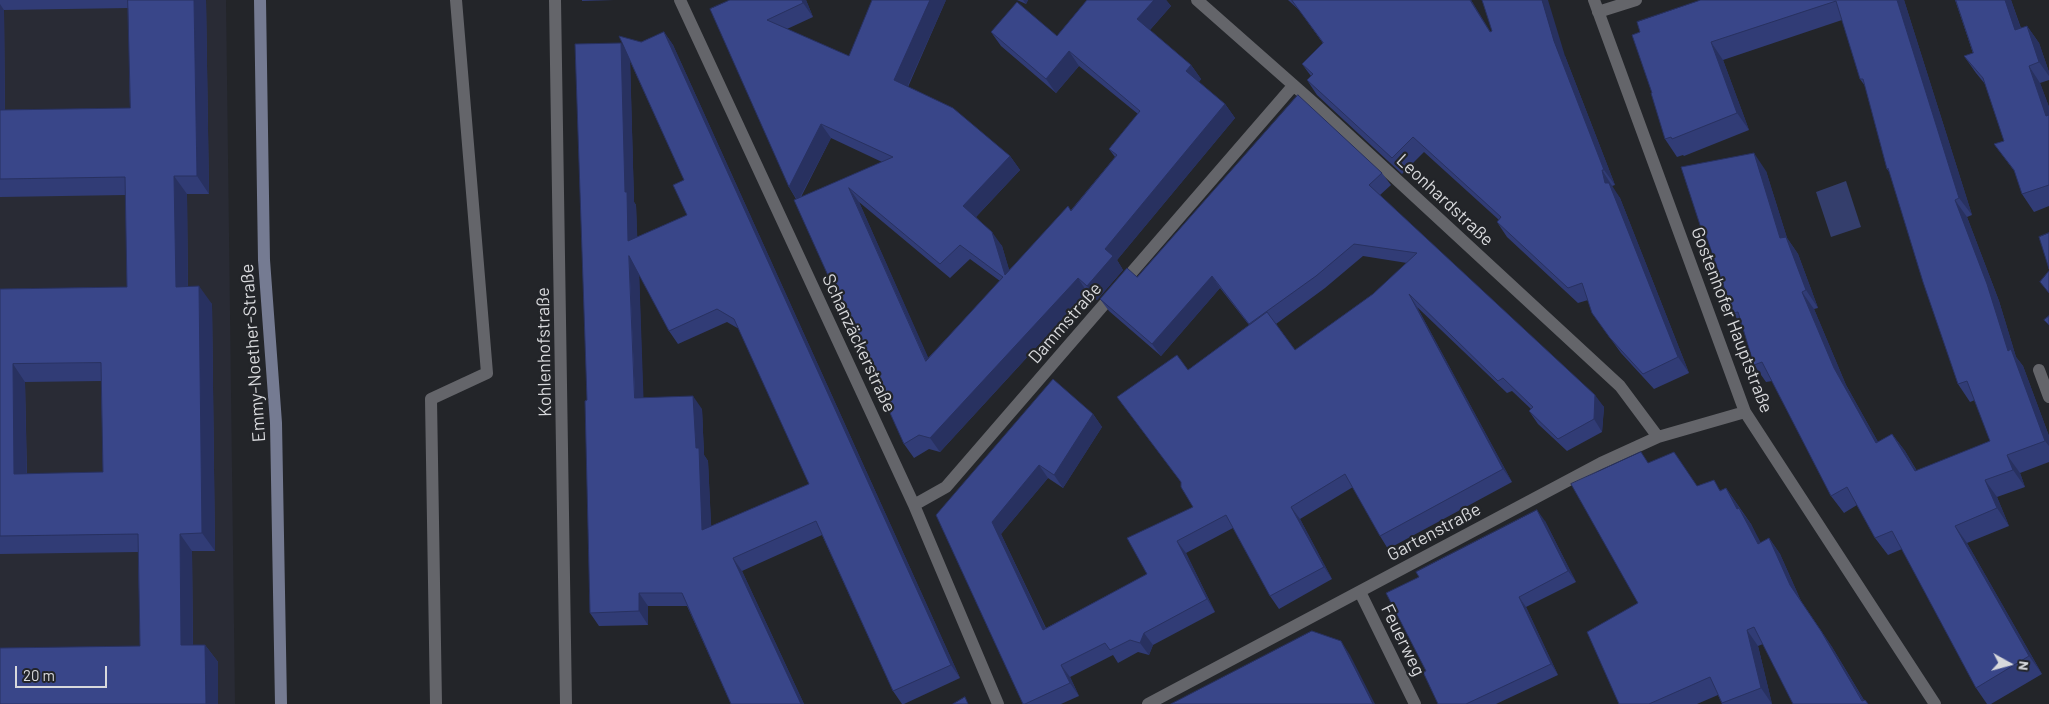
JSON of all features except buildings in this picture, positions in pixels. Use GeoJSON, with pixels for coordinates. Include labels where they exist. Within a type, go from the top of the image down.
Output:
{"type":"FeatureCollection","features":[{"type":"Feature","properties":{"kind":"main road","name":"Emmy-Noether-Straße"},"geometry":{"type":"LineString","coordinates":[[260,0],[263,235],[276,423],[281,704]]}},
{"type":"Feature","properties":{"kind":"street"},"geometry":{"type":"LineString","coordinates":[[436,704],[430,399],[487,373],[456,0]]}},
{"type":"Feature","properties":{"kind":"street","name":"Kohlenhofstraße"},"geometry":{"type":"LineString","coordinates":[[555,0],[566,704]]}},
{"type":"Feature","properties":{"kind":"street","name":"Schanzäckerstraße"},"geometry":{"type":"LineString","coordinates":[[680,0],[914,504],[998,704]]}},
{"type":"Feature","properties":{"kind":"street","name":"Leonhardstraße"},"geometry":{"type":"LineString","coordinates":[[1197,0],[1620,386],[1658,437]]}},
{"type":"Feature","properties":{"kind":"street"},"geometry":{"type":"LineString","coordinates":[[1596,6],[1636,0]]}},
{"type":"Feature","properties":{"kind":"street","name":"Gostenhofer Hauptstraße"},"geometry":{"type":"LineString","coordinates":[[1596,6],[1745,412],[1935,704]]}},
{"type":"Feature","properties":{"kind":"street","name":"Dammstraße"},"geometry":{"type":"LineString","coordinates":[[914,504],[946,487],[1293,86]]}},
{"type":"Feature","properties":{"kind":"street"},"geometry":{"type":"LineString","coordinates":[[2040,370],[2049,397]]}},
{"type":"Feature","properties":{"kind":"street","name":"Gartenstraße"},"geometry":{"type":"LineString","coordinates":[[1148,704],[1601,463],[1658,437],[1745,412]]}},
{"type":"Feature","properties":{"kind":"street","name":"Feuerweg"},"geometry":{"type":"LineString","coordinates":[[1360,592],[1415,704]]}},
{"type":"Feature","properties":{"kind":"shaded area"},"geometry":{"type":"Polygon","coordinates":[[[0,0],[226,0],[235,704],[0,704],[0,0]]]}},
{"type":"Feature","properties":{"kind":"shaded area"},"geometry":{"type":"Polygon","coordinates":[[[1846,181],[1861,227],[1831,237],[1816,192],[1846,181]]]}}]}
